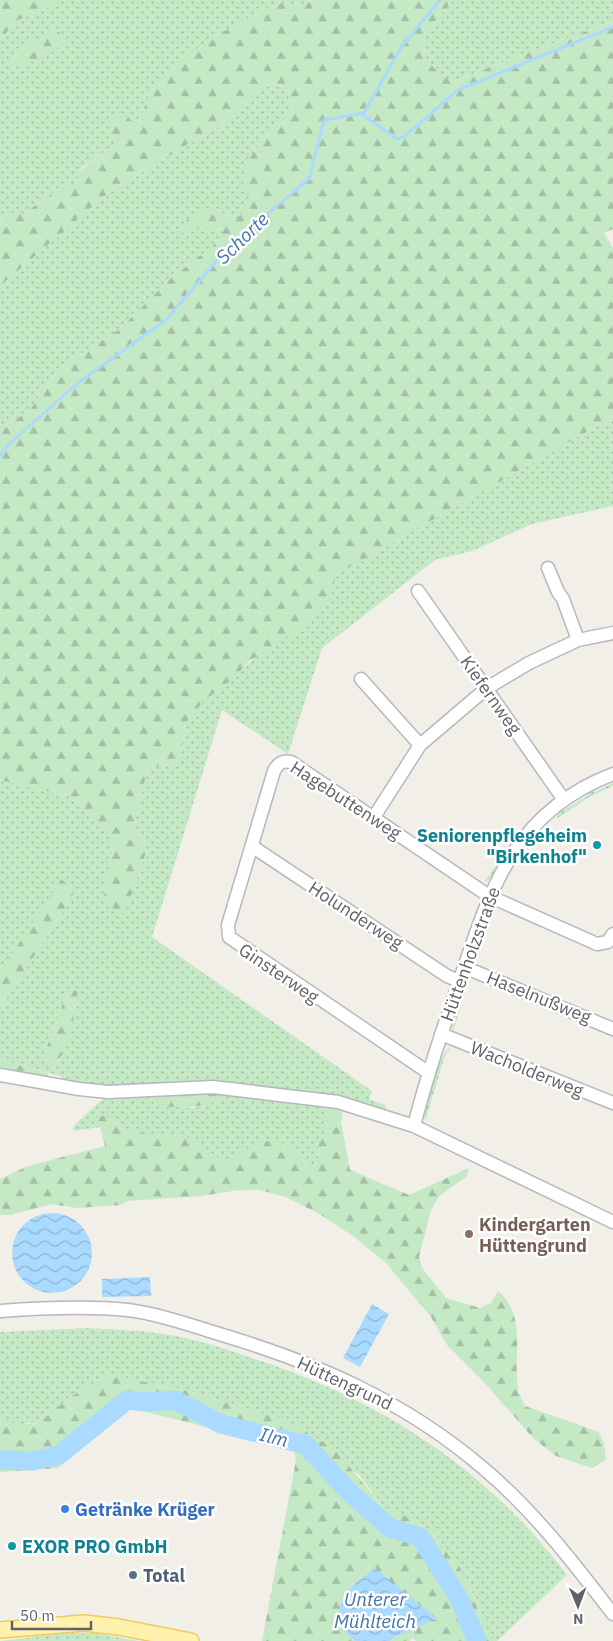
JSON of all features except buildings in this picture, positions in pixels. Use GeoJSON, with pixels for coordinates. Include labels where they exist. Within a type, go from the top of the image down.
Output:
{"type":"FeatureCollection","features":[{"type":"Feature","properties":{"kind":"main road"},"geometry":{"type":"LineString","coordinates":[[0,1630],[84,1623],[119,1627],[191,1641]]}},
{"type":"Feature","properties":{"kind":"street"},"geometry":{"type":"LineString","coordinates":[[548,568],[563,599],[578,640]]}},
{"type":"Feature","properties":{"kind":"street","name":"Kiefernweg"},"geometry":{"type":"LineString","coordinates":[[418,591],[564,800]]}},
{"type":"Feature","properties":{"kind":"street"},"geometry":{"type":"LineString","coordinates":[[374,817],[420,745],[487,688],[529,662],[578,640],[613,633]]}},
{"type":"Feature","properties":{"kind":"street"},"geometry":{"type":"LineString","coordinates":[[361,679],[420,745]]}},
{"type":"Feature","properties":{"kind":"street","name":"Hagebuttenweg"},"geometry":{"type":"LineString","coordinates":[[276,766],[282,762],[291,762],[489,896],[597,944],[608,942],[613,934]]}},
{"type":"Feature","properties":{"kind":"street","name":"Ginsterweg"},"geometry":{"type":"LineString","coordinates":[[276,766],[228,925],[229,937],[429,1073]]}},
{"type":"Feature","properties":{"kind":"street","name":"Hüttenholzstraße"},"geometry":{"type":"LineString","coordinates":[[414,1126],[429,1073],[464,967],[489,896],[500,872],[521,841],[564,800],[613,774]]}},
{"type":"Feature","properties":{"kind":"street","name":"Holunderweg"},"geometry":{"type":"LineString","coordinates":[[253,847],[446,976],[460,981]]}},
{"type":"Feature","properties":{"kind":"street","name":"Haselnußweg"},"geometry":{"type":"LineString","coordinates":[[464,967],[613,1028]]}},
{"type":"Feature","properties":{"kind":"street","name":"Wacholderweg"},"geometry":{"type":"LineString","coordinates":[[442,1034],[613,1104]]}},
{"type":"Feature","properties":{"kind":"street"},"geometry":{"type":"LineString","coordinates":[[0,1075],[50,1086],[98,1091],[213,1087],[338,1102],[414,1126],[613,1222]]}},
{"type":"Feature","properties":{"kind":"street","name":"Hüttengrund"},"geometry":{"type":"LineString","coordinates":[[0,1311],[98,1309],[151,1314],[298,1360],[363,1387],[410,1414],[483,1468],[548,1531],[613,1614]]}},
{"type":"Feature","properties":{"kind":"green space"},"geometry":{"type":"Polygon","coordinates":[[[0,0],[56,0],[50,7],[18,20],[0,40],[0,0]]]}},
{"type":"Feature","properties":{"kind":"green space"},"geometry":{"type":"Polygon","coordinates":[[[56,0],[314,0],[301,6],[276,3],[152,89],[139,121],[135,124],[106,123],[113,134],[115,144],[79,170],[77,182],[63,185],[25,213],[13,213],[0,223],[0,40],[18,20],[50,7],[56,0]]]}},
{"type":"Feature","properties":{"kind":"green space"},"geometry":{"type":"Polygon","coordinates":[[[314,0],[453,0],[422,37],[426,61],[451,82],[613,21],[613,229],[604,233],[613,248],[613,417],[336,575],[331,596],[306,626],[248,662],[236,676],[204,701],[188,720],[178,762],[163,767],[149,765],[132,830],[144,839],[147,850],[124,914],[103,902],[113,848],[106,829],[93,821],[80,806],[67,796],[0,780],[0,430],[30,410],[59,368],[120,329],[169,280],[215,244],[224,230],[198,227],[181,233],[179,229],[189,218],[212,206],[227,216],[238,218],[250,200],[242,179],[251,156],[291,106],[287,86],[271,85],[256,92],[246,106],[217,128],[106,195],[0,286],[0,223],[13,213],[25,213],[63,185],[77,182],[79,171],[115,144],[113,134],[105,123],[123,113],[135,124],[139,121],[152,89],[167,70],[210,39],[276,3],[301,6],[314,0]]]}},
{"type":"Feature","properties":{"kind":"green space"},"geometry":{"type":"Polygon","coordinates":[[[453,0],[613,0],[613,21],[451,82],[426,61],[422,37],[453,0]]]}},
{"type":"Feature","properties":{"kind":"green space"},"geometry":{"type":"Polygon","coordinates":[[[54,28],[67,39],[55,50],[33,62],[8,64],[15,54],[54,28]]]}},
{"type":"Feature","properties":{"kind":"green space"},"geometry":{"type":"Polygon","coordinates":[[[271,85],[287,86],[291,106],[251,156],[242,179],[251,200],[238,219],[227,216],[212,206],[181,233],[198,227],[224,230],[216,244],[169,280],[120,329],[59,368],[30,410],[0,430],[0,286],[106,195],[217,128],[246,106],[255,92],[271,85]]]}},
{"type":"Feature","properties":{"kind":"green space"},"geometry":{"type":"Polygon","coordinates":[[[613,417],[613,506],[532,524],[472,551],[435,560],[322,648],[288,754],[222,710],[152,937],[372,1091],[369,1099],[385,1105],[389,1114],[221,1082],[108,1086],[61,1083],[61,1076],[0,1060],[0,1008],[72,898],[0,972],[0,780],[67,796],[80,806],[93,821],[106,829],[113,848],[103,902],[124,913],[147,850],[144,839],[132,830],[149,765],[163,767],[178,762],[188,720],[204,700],[331,596],[336,575],[613,417]],[[68,990],[46,1049],[48,1061],[59,1061],[73,1019],[78,992],[68,990]]]}},
{"type":"Feature","properties":{"kind":"green space"},"geometry":{"type":"Polygon","coordinates":[[[613,783],[613,786],[589,797],[558,818],[557,816],[563,808],[565,810],[588,795],[587,792],[592,789],[594,792],[613,783]]]}},
{"type":"Feature","properties":{"kind":"green space"},"geometry":{"type":"Polygon","coordinates":[[[547,805],[516,838],[489,880],[483,882],[488,878],[515,837],[547,805]]]}},
{"type":"Feature","properties":{"kind":"green space"},"geometry":{"type":"Polygon","coordinates":[[[61,880],[67,882],[74,889],[72,898],[0,1008],[0,972],[61,880]]]}},
{"type":"Feature","properties":{"kind":"green space"},"geometry":{"type":"Polygon","coordinates":[[[471,979],[466,989],[453,1032],[453,1019],[457,1003],[463,989],[471,979]]]}},
{"type":"Feature","properties":{"kind":"green space"},"geometry":{"type":"Polygon","coordinates":[[[68,990],[78,991],[73,1019],[64,1051],[54,1064],[48,1061],[46,1049],[68,990]]]}},
{"type":"Feature","properties":{"kind":"green space"},"geometry":{"type":"Polygon","coordinates":[[[451,1046],[444,1058],[425,1122],[426,1106],[432,1082],[441,1059],[451,1046]]]}},
{"type":"Feature","properties":{"kind":"green space"},"geometry":{"type":"Polygon","coordinates":[[[0,1060],[48,1073],[48,1076],[45,1078],[0,1067],[0,1060]]]}},
{"type":"Feature","properties":{"kind":"green space"},"geometry":{"type":"Polygon","coordinates":[[[194,1092],[227,1094],[211,1103],[193,1107],[156,1106],[149,1095],[194,1092]]]}},
{"type":"Feature","properties":{"kind":"green space"},"geometry":{"type":"Polygon","coordinates":[[[127,1094],[149,1095],[156,1106],[195,1108],[227,1094],[326,1107],[326,1131],[317,1143],[320,1156],[312,1169],[281,1142],[243,1153],[224,1162],[184,1136],[127,1132],[105,1116],[100,1127],[74,1131],[73,1127],[97,1104],[111,1096],[127,1094]]]}},
{"type":"Feature","properties":{"kind":"green space"},"geometry":{"type":"Polygon","coordinates":[[[326,1107],[343,1107],[341,1122],[350,1170],[409,1195],[469,1168],[467,1176],[439,1196],[431,1210],[419,1257],[422,1268],[446,1298],[480,1308],[491,1303],[498,1291],[507,1301],[513,1312],[516,1324],[518,1390],[525,1406],[599,1432],[604,1444],[606,1460],[592,1468],[556,1456],[534,1439],[484,1382],[447,1345],[431,1317],[386,1263],[353,1236],[321,1215],[286,1197],[260,1190],[239,1190],[201,1196],[128,1201],[120,1205],[77,1208],[52,1204],[10,1215],[0,1215],[0,1179],[28,1166],[105,1146],[100,1127],[95,1123],[98,1116],[105,1116],[127,1132],[184,1136],[224,1162],[261,1141],[281,1142],[312,1169],[320,1156],[317,1143],[326,1131],[326,1107]]]}},
{"type":"Feature","properties":{"kind":"green space"},"geometry":{"type":"Polygon","coordinates":[[[88,1328],[153,1332],[195,1340],[302,1376],[346,1395],[428,1443],[466,1471],[502,1502],[536,1537],[567,1575],[497,1641],[490,1641],[476,1600],[460,1568],[434,1533],[414,1520],[384,1507],[359,1475],[288,1421],[197,1393],[132,1379],[104,1376],[72,1395],[44,1421],[16,1425],[0,1419],[0,1332],[88,1328]]]}},
{"type":"Feature","properties":{"kind":"green space"},"geometry":{"type":"Polygon","coordinates":[[[104,1376],[132,1379],[197,1393],[288,1421],[333,1448],[384,1507],[414,1520],[434,1533],[460,1568],[476,1600],[490,1641],[416,1641],[412,1637],[410,1641],[390,1641],[399,1635],[335,1623],[355,1641],[262,1641],[296,1460],[294,1449],[131,1408],[58,1468],[0,1472],[0,1419],[14,1423],[34,1423],[48,1416],[73,1395],[104,1376]]]}},
{"type":"Feature","properties":{"kind":"green space"},"geometry":{"type":"Polygon","coordinates":[[[67,1633],[93,1633],[139,1641],[0,1641],[67,1633]]]}},
{"type":"Feature","properties":{"kind":"water"},"geometry":{"type":"Polygon","coordinates":[[[52,1213],[67,1216],[80,1225],[89,1238],[92,1253],[89,1268],[80,1281],[67,1290],[52,1293],[37,1290],[24,1281],[15,1268],[12,1253],[15,1238],[24,1225],[37,1216],[52,1213]]]}},
{"type":"Feature","properties":{"kind":"water"},"geometry":{"type":"Polygon","coordinates":[[[150,1277],[151,1296],[102,1297],[102,1279],[150,1277]]]}},
{"type":"Feature","properties":{"kind":"water"},"geometry":{"type":"Polygon","coordinates":[[[372,1304],[389,1314],[360,1367],[343,1358],[372,1304]]]}},
{"type":"Feature","properties":{"kind":"water","name":"Unterer Mühlteich"},"geometry":{"type":"Polygon","coordinates":[[[375,1568],[437,1619],[399,1635],[390,1641],[355,1641],[335,1623],[346,1591],[375,1568]]]}},
{"type":"Feature","properties":{"kind":"waterway","name":"Schorte"},"geometry":{"type":"LineString","coordinates":[[0,456],[10,443],[79,382],[166,320],[231,244],[309,179],[324,120],[364,113],[402,46],[440,0]]}},
{"type":"Feature","properties":{"kind":"waterway"},"geometry":{"type":"LineString","coordinates":[[364,113],[363,115],[397,139],[405,136],[458,90],[613,27]]}},
{"type":"Feature","properties":{"kind":"waterway","name":"Ilm"},"geometry":{"type":"LineString","coordinates":[[0,1460],[32,1461],[59,1455],[127,1400],[147,1402],[175,1400],[221,1424],[306,1445],[348,1491],[390,1528],[420,1537],[459,1598],[477,1641]]}},
{"type":"Feature","properties":{"kind":"place","name":"Seniorenpflegeheim \"Birkenhof\""},"geometry":{"type":"Point","coordinates":[597,845]}},
{"type":"Feature","properties":{"kind":"place","name":"Kindergarten Hüttengrund"},"geometry":{"type":"Point","coordinates":[469,1234]}},
{"type":"Feature","properties":{"kind":"place","name":"Getränke Krüger"},"geometry":{"type":"Point","coordinates":[65,1509]}},
{"type":"Feature","properties":{"kind":"place","name":"EXOR PRO GmbH"},"geometry":{"type":"Point","coordinates":[12,1546]}},
{"type":"Feature","properties":{"kind":"place","name":"Total"},"geometry":{"type":"Point","coordinates":[133,1575]}}]}
